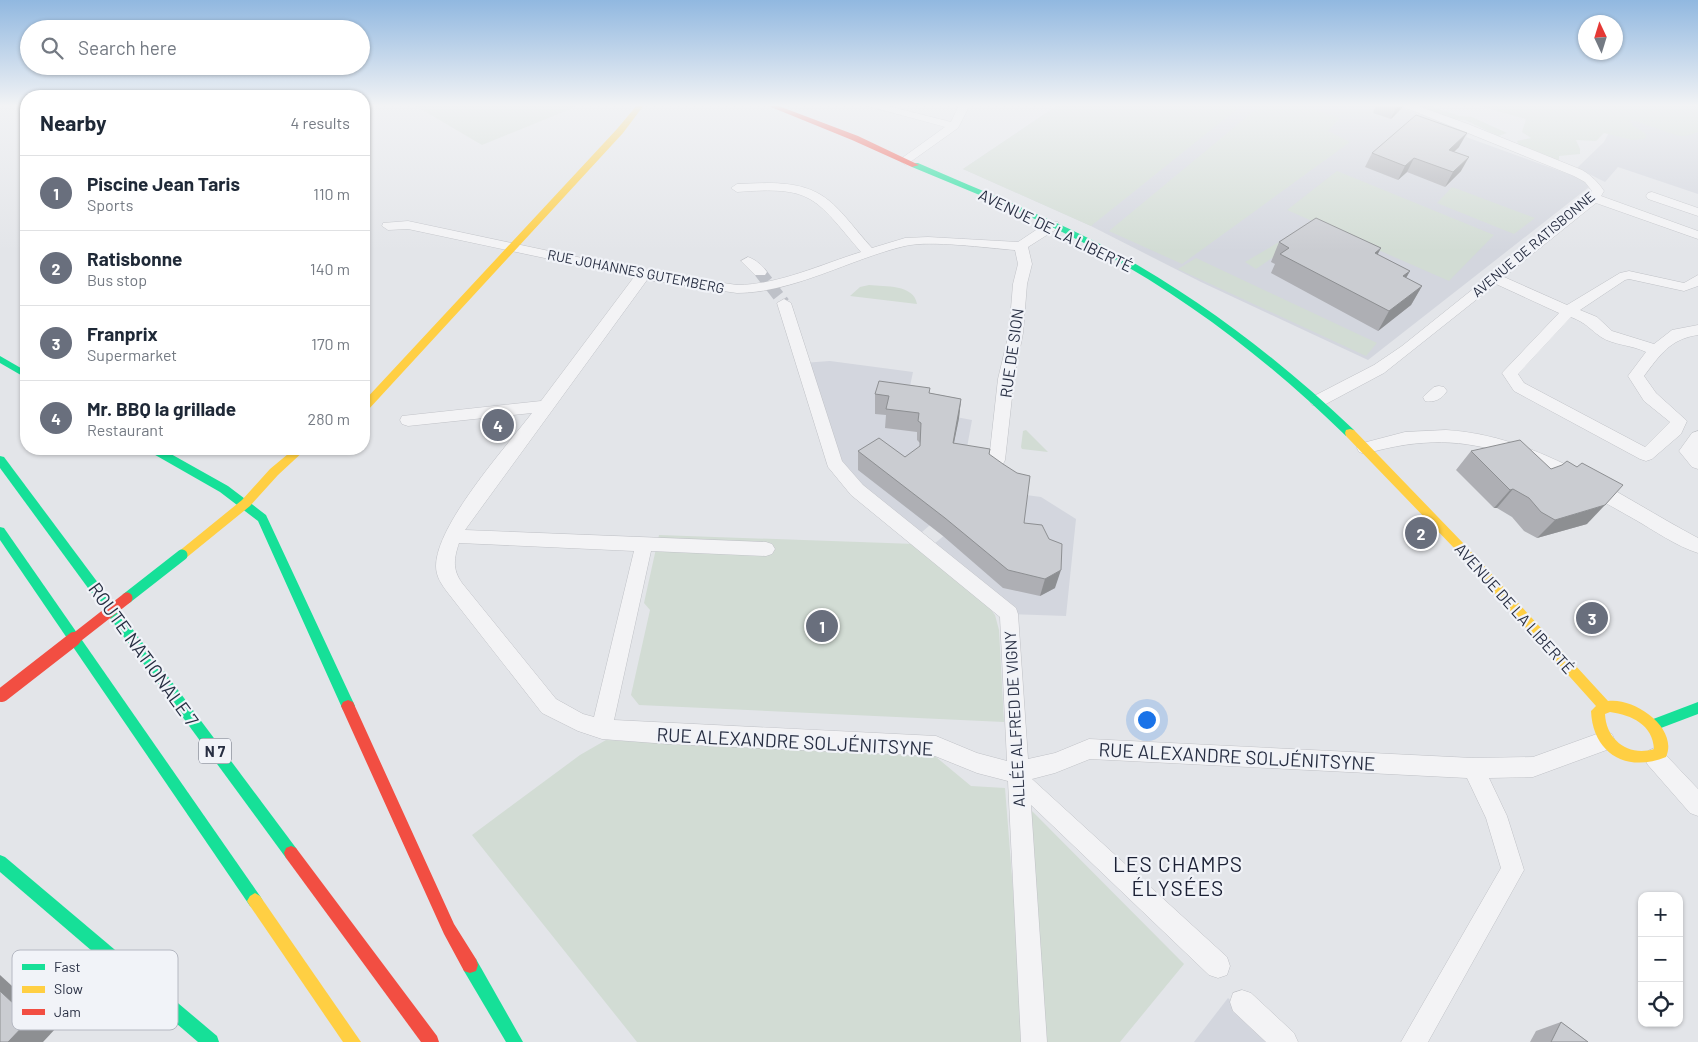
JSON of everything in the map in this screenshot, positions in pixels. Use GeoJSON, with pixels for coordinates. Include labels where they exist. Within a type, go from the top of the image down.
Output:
{"type":"FeatureCollection","features":[{"type":"Feature","properties":{"kind":"main road"},"geometry":{"type":"LineString","coordinates":[[370,401],[599,154]]}},
{"type":"Feature","properties":{"kind":"main road","name":"AVENUE DE LA LIBERTÉ"},"geometry":{"type":"LineString","coordinates":[[891,154],[1053,225],[1120,259],[1178,294],[1242,339],[1318,401],[1365,448],[1460,547],[1605,707]]}},
{"type":"Feature","properties":{"kind":"main road"},"geometry":{"type":"LineString","coordinates":[[370,386],[476,284]]}},
{"type":"Feature","properties":{"kind":"main road"},"geometry":{"type":"LineString","coordinates":[[0,359],[20,371]]}},
{"type":"Feature","properties":{"kind":"main road"},"geometry":{"type":"LineString","coordinates":[[164,455],[246,503],[262,518],[449,929],[515,1042]]}},
{"type":"Feature","properties":{"kind":"main road"},"geometry":{"type":"LineString","coordinates":[[246,503],[274,472],[293,455]]}},
{"type":"Feature","properties":{"kind":"main road","name":"ROUTE NATIONALE 7"},"geometry":{"type":"LineString","coordinates":[[0,460],[431,1042]]}},
{"type":"Feature","properties":{"kind":"main road"},"geometry":{"type":"LineString","coordinates":[[1,696],[246,503],[280,483]]}},
{"type":"Feature","properties":{"kind":"main road"},"geometry":{"type":"LineString","coordinates":[[0,531],[353,1042]]}},
{"type":"Feature","properties":{"kind":"main road"},"geometry":{"type":"LineString","coordinates":[[1621,706],[1632,710],[1653,725],[1660,736],[1663,746],[1661,753],[1655,758],[1638,760],[1626,756],[1605,741],[1597,728],[1596,719],[1598,712],[1605,707],[1621,706]]}},
{"type":"Feature","properties":{"kind":"main road"},"geometry":{"type":"LineString","coordinates":[[1653,725],[1698,708]]}},
{"type":"Feature","properties":{"kind":"main road"},"geometry":{"type":"LineString","coordinates":[[0,862],[103,950]]}},
{"type":"Feature","properties":{"kind":"main road"},"geometry":{"type":"LineString","coordinates":[[178,1014],[211,1042]]}},
{"type":"Feature","properties":{"kind":"street"},"geometry":{"type":"LineString","coordinates":[[906,160],[915,154]]}},
{"type":"Feature","properties":{"kind":"street","name":"AVENUE DE RATISBONNE"},"geometry":{"type":"LineString","coordinates":[[1318,401],[1379,369],[1496,276],[1583,214],[1598,191],[1596,186],[1578,172],[1532,154]]}},
{"type":"Feature","properties":{"kind":"street"},"geometry":{"type":"LineString","coordinates":[[737,188],[785,187],[818,197],[869,253]]}},
{"type":"Feature","properties":{"kind":"street"},"geometry":{"type":"LineString","coordinates":[[1652,196],[1698,212]]}},
{"type":"Feature","properties":{"kind":"street"},"geometry":{"type":"LineString","coordinates":[[1594,198],[1694,234],[1698,218]]}},
{"type":"Feature","properties":{"kind":"street","name":"RUE JOHANNES GUTEMBERG"},"geometry":{"type":"LineString","coordinates":[[388,226],[408,225],[643,275],[706,286],[751,289],[869,253],[913,242],[1021,246]]}},
{"type":"Feature","properties":{"kind":"street"},"geometry":{"type":"LineString","coordinates":[[1021,246],[1053,225]]}},
{"type":"Feature","properties":{"kind":"street","name":"RUE DE SION"},"geometry":{"type":"LineString","coordinates":[[997,460],[1003,404],[1025,264],[1021,246]]}},
{"type":"Feature","properties":{"kind":"street"},"geometry":{"type":"LineString","coordinates":[[748,261],[760,272]]}},
{"type":"Feature","properties":{"kind":"street","name":"RUE ALEXANDRE SOLJÉNITSYNE"},"geometry":{"type":"LineString","coordinates":[[643,275],[451,536],[446,575],[549,706],[578,722],[602,729],[668,734],[936,746],[976,764],[1022,779],[1089,749],[1473,768],[1533,767],[1605,741]]}},
{"type":"Feature","properties":{"kind":"street"},"geometry":{"type":"LineString","coordinates":[[1698,278],[1691,285],[1684,287],[1630,275],[1620,277],[1570,310],[1530,364],[1510,373],[1519,387],[1567,406],[1646,455],[1675,430],[1679,421],[1650,396],[1636,376],[1655,351],[1677,333],[1698,330]]}},
{"type":"Feature","properties":{"kind":"street"},"geometry":{"type":"LineString","coordinates":[[1496,276],[1550,304],[1570,310],[1592,320],[1607,334],[1640,343],[1655,351]]}},
{"type":"Feature","properties":{"kind":"street","name":"ALLÉE ALFRED DE VIGNY"},"geometry":{"type":"LineString","coordinates":[[784,303],[834,463],[857,490],[1008,614],[1022,779],[1034,1042]]}},
{"type":"Feature","properties":{"kind":"street"},"geometry":{"type":"LineString","coordinates":[[1407,348],[1422,356]]}},
{"type":"Feature","properties":{"kind":"street"},"geometry":{"type":"LineString","coordinates":[[408,420],[530,406],[546,406]]}},
{"type":"Feature","properties":{"kind":"street"},"geometry":{"type":"LineString","coordinates":[[1365,448],[1408,436],[1440,435],[1473,438],[1508,447],[1561,470],[1698,546]]}},
{"type":"Feature","properties":{"kind":"street"},"geometry":{"type":"LineString","coordinates":[[1698,437],[1687,451],[1698,463]]}},
{"type":"Feature","properties":{"kind":"street"},"geometry":{"type":"LineString","coordinates":[[451,536],[766,549]]}},
{"type":"Feature","properties":{"kind":"street"},"geometry":{"type":"LineString","coordinates":[[602,729],[644,544]]}},
{"type":"Feature","properties":{"kind":"street"},"geometry":{"type":"LineString","coordinates":[[1655,758],[1698,805]]}},
{"type":"Feature","properties":{"kind":"street"},"geometry":{"type":"LineString","coordinates":[[1414,1042],[1513,870],[1496,816],[1473,768]]}},
{"type":"Feature","properties":{"kind":"street"},"geometry":{"type":"LineString","coordinates":[[1022,779],[1218,966]]}},
{"type":"Feature","properties":{"kind":"street"},"geometry":{"type":"LineString","coordinates":[[1242,1002],[1284,1042]]}},
{"type":"Feature","properties":{"kind":"shaded area"},"geometry":{"type":"Polygon","coordinates":[[[986,154],[1512,154],[1582,179],[1589,187],[1368,360],[1201,282],[1091,226],[963,169],[986,154]]]}},
{"type":"Feature","properties":{"kind":"shaded area"},"geometry":{"type":"Polygon","coordinates":[[[986,154],[1181,154],[1091,226],[963,169],[986,154]]]}},
{"type":"Feature","properties":{"kind":"shaded area"},"geometry":{"type":"Polygon","coordinates":[[[1202,154],[1334,154],[1182,264],[1109,231],[1202,154]]]}},
{"type":"Feature","properties":{"kind":"shaded area"},"geometry":{"type":"Polygon","coordinates":[[[1538,154],[1580,154],[1559,156],[1559,160],[1550,159],[1538,154]]]}},
{"type":"Feature","properties":{"kind":"shaded area"},"geometry":{"type":"Polygon","coordinates":[[[1592,154],[1698,154],[1698,194],[1618,167],[1605,182],[1577,168],[1592,154]]]}},
{"type":"Feature","properties":{"kind":"shaded area"},"geometry":{"type":"Polygon","coordinates":[[[1337,171],[1494,235],[1449,281],[1287,210],[1337,171]]]}},
{"type":"Feature","properties":{"kind":"shaded area"},"geometry":{"type":"Polygon","coordinates":[[[1452,187],[1535,218],[1514,234],[1437,203],[1452,187]]]}},
{"type":"Feature","properties":{"kind":"shaded area"},"geometry":{"type":"Polygon","coordinates":[[[1286,238],[1295,242],[1256,269],[1245,262],[1286,238]]]}},
{"type":"Feature","properties":{"kind":"shaded area"},"geometry":{"type":"Polygon","coordinates":[[[1196,258],[1377,343],[1366,356],[1178,269],[1196,258]]]}},
{"type":"Feature","properties":{"kind":"shaded area"},"geometry":{"type":"Polygon","coordinates":[[[869,285],[905,290],[915,298],[917,304],[850,296],[860,287],[869,285]]]}},
{"type":"Feature","properties":{"kind":"shaded area"},"geometry":{"type":"Polygon","coordinates":[[[830,361],[913,372],[909,391],[940,414],[972,420],[964,464],[1026,495],[1041,497],[1076,519],[1066,616],[1009,614],[928,549],[958,524],[944,513],[915,538],[834,463],[803,363],[830,361]]]}},
{"type":"Feature","properties":{"kind":"shaded area"},"geometry":{"type":"Polygon","coordinates":[[[1026,430],[1048,452],[1022,449],[1023,431],[1026,430]]]}},
{"type":"Feature","properties":{"kind":"shaded area"},"geometry":{"type":"Polygon","coordinates":[[[659,535],[915,544],[986,603],[995,615],[999,630],[1004,722],[639,705],[631,695],[650,610],[644,603],[659,535]]]}},
{"type":"Feature","properties":{"kind":"shaded area"},"geometry":{"type":"Polygon","coordinates":[[[606,740],[936,757],[971,786],[1005,788],[1025,1042],[637,1042],[472,835],[580,755],[606,740]]]}},
{"type":"Feature","properties":{"kind":"shaded area"},"geometry":{"type":"Polygon","coordinates":[[[1025,804],[1184,964],[1120,1042],[1041,1042],[1025,804]]]}},
{"type":"Feature","properties":{"kind":"shaded area"},"geometry":{"type":"Polygon","coordinates":[[[1228,998],[1276,1042],[1194,1042],[1228,998]]]}},
{"type":"Feature","properties":{"kind":"building"},"geometry":{"type":"Polygon","coordinates":[[[1374,154],[1459,154],[1469,157],[1453,172],[1414,158],[1405,166],[1374,154]]]}},
{"type":"Feature","properties":{"kind":"building"},"geometry":{"type":"Polygon","coordinates":[[[1316,218],[1381,248],[1375,253],[1410,271],[1403,276],[1422,286],[1389,311],[1280,254],[1289,248],[1279,242],[1316,218]]]}},
{"type":"Feature","properties":{"kind":"building"},"geometry":{"type":"Polygon","coordinates":[[[879,381],[930,388],[929,393],[961,399],[953,443],[990,449],[989,454],[1003,464],[1017,473],[1030,476],[1024,523],[1042,525],[1049,539],[1062,544],[1061,570],[1045,579],[1008,570],[945,518],[858,451],[879,438],[905,457],[920,446],[921,423],[918,421],[919,413],[886,409],[889,396],[875,394],[879,381]]]}},
{"type":"Feature","properties":{"kind":"building"},"geometry":{"type":"Polygon","coordinates":[[[1520,440],[1551,469],[1567,461],[1577,467],[1582,463],[1623,485],[1605,505],[1555,520],[1541,512],[1529,498],[1513,489],[1510,490],[1471,451],[1520,440]]]}},
{"type":"Feature","properties":{"kind":"building"},"geometry":{"type":"Polygon","coordinates":[[[0,991],[12,1002],[12,1030],[19,1030],[8,1042],[0,1042],[0,991]]]}},
{"type":"Feature","properties":{"kind":"building"},"geometry":{"type":"Polygon","coordinates":[[[1561,1022],[1588,1042],[1551,1042],[1561,1022]]]}},
{"type":"Feature","properties":{"kind":"tunnel"},"geometry":{"type":"LineString","coordinates":[[760,272],[784,303]]}},
{"type":"Feature","properties":{"kind":"traffic: fast"},"geometry":{"type":"LineString","coordinates":[[915,165],[1085,240],[1156,280],[1191,302],[1258,351],[1290,377],[1350,433]]}},
{"type":"Feature","properties":{"kind":"traffic: fast"},"geometry":{"type":"LineString","coordinates":[[0,359],[20,371]]}},
{"type":"Feature","properties":{"kind":"traffic: fast"},"geometry":{"type":"LineString","coordinates":[[164,455],[224,489],[262,518],[348,706]]}},
{"type":"Feature","properties":{"kind":"traffic: fast"},"geometry":{"type":"LineString","coordinates":[[0,460],[291,853]]}},
{"type":"Feature","properties":{"kind":"traffic: fast"},"geometry":{"type":"LineString","coordinates":[[0,531],[255,901]]}},
{"type":"Feature","properties":{"kind":"traffic: fast"},"geometry":{"type":"LineString","coordinates":[[127,598],[182,555]]}},
{"type":"Feature","properties":{"kind":"traffic: fast"},"geometry":{"type":"LineString","coordinates":[[1653,725],[1698,708]]}},
{"type":"Feature","properties":{"kind":"traffic: fast"},"geometry":{"type":"LineString","coordinates":[[0,862],[103,950]]}},
{"type":"Feature","properties":{"kind":"traffic: fast"},"geometry":{"type":"LineString","coordinates":[[470,965],[515,1042]]}},
{"type":"Feature","properties":{"kind":"traffic: fast"},"geometry":{"type":"LineString","coordinates":[[178,1014],[211,1042]]}},
{"type":"Feature","properties":{"kind":"traffic: slow"},"geometry":{"type":"LineString","coordinates":[[370,401],[599,154]]}},
{"type":"Feature","properties":{"kind":"traffic: slow"},"geometry":{"type":"LineString","coordinates":[[1350,433],[1460,547],[1605,707]]}},
{"type":"Feature","properties":{"kind":"traffic: slow"},"geometry":{"type":"LineString","coordinates":[[182,555],[246,503],[274,472],[294,455]]}},
{"type":"Feature","properties":{"kind":"traffic: slow"},"geometry":{"type":"LineString","coordinates":[[1610,706],[1630,710],[1646,719],[1658,733],[1661,753],[1650,757],[1638,758],[1617,750],[1609,743],[1602,734],[1598,711],[1610,706]]}},
{"type":"Feature","properties":{"kind":"traffic: slow"},"geometry":{"type":"LineString","coordinates":[[255,901],[353,1042]]}},
{"type":"Feature","properties":{"kind":"traffic: jam"},"geometry":{"type":"LineString","coordinates":[[890,154],[915,165]]}},
{"type":"Feature","properties":{"kind":"traffic: jam"},"geometry":{"type":"LineString","coordinates":[[2,695],[127,598]]}},
{"type":"Feature","properties":{"kind":"traffic: jam"},"geometry":{"type":"LineString","coordinates":[[348,706],[449,929],[470,965]]}},
{"type":"Feature","properties":{"kind":"traffic: jam"},"geometry":{"type":"LineString","coordinates":[[291,853],[431,1042]]}},
{"type":"Feature","properties":{"kind":"place","name":"Mr. BBQ la grillade"},"geometry":{"type":"Point","coordinates":[498,425]}},
{"type":"Feature","properties":{"kind":"place","name":"Ratisbonne"},"geometry":{"type":"Point","coordinates":[1421,533]}},
{"type":"Feature","properties":{"kind":"place","name":"Franprix"},"geometry":{"type":"Point","coordinates":[1592,618]}},
{"type":"Feature","properties":{"kind":"place","name":"Piscine Jean Taris"},"geometry":{"type":"Point","coordinates":[822,626]}},
{"type":"Feature","properties":{"kind":"district","name":"LES CHAMPS ÉLYSÉES"},"geometry":{"type":"Point","coordinates":[1178,875]}}]}
